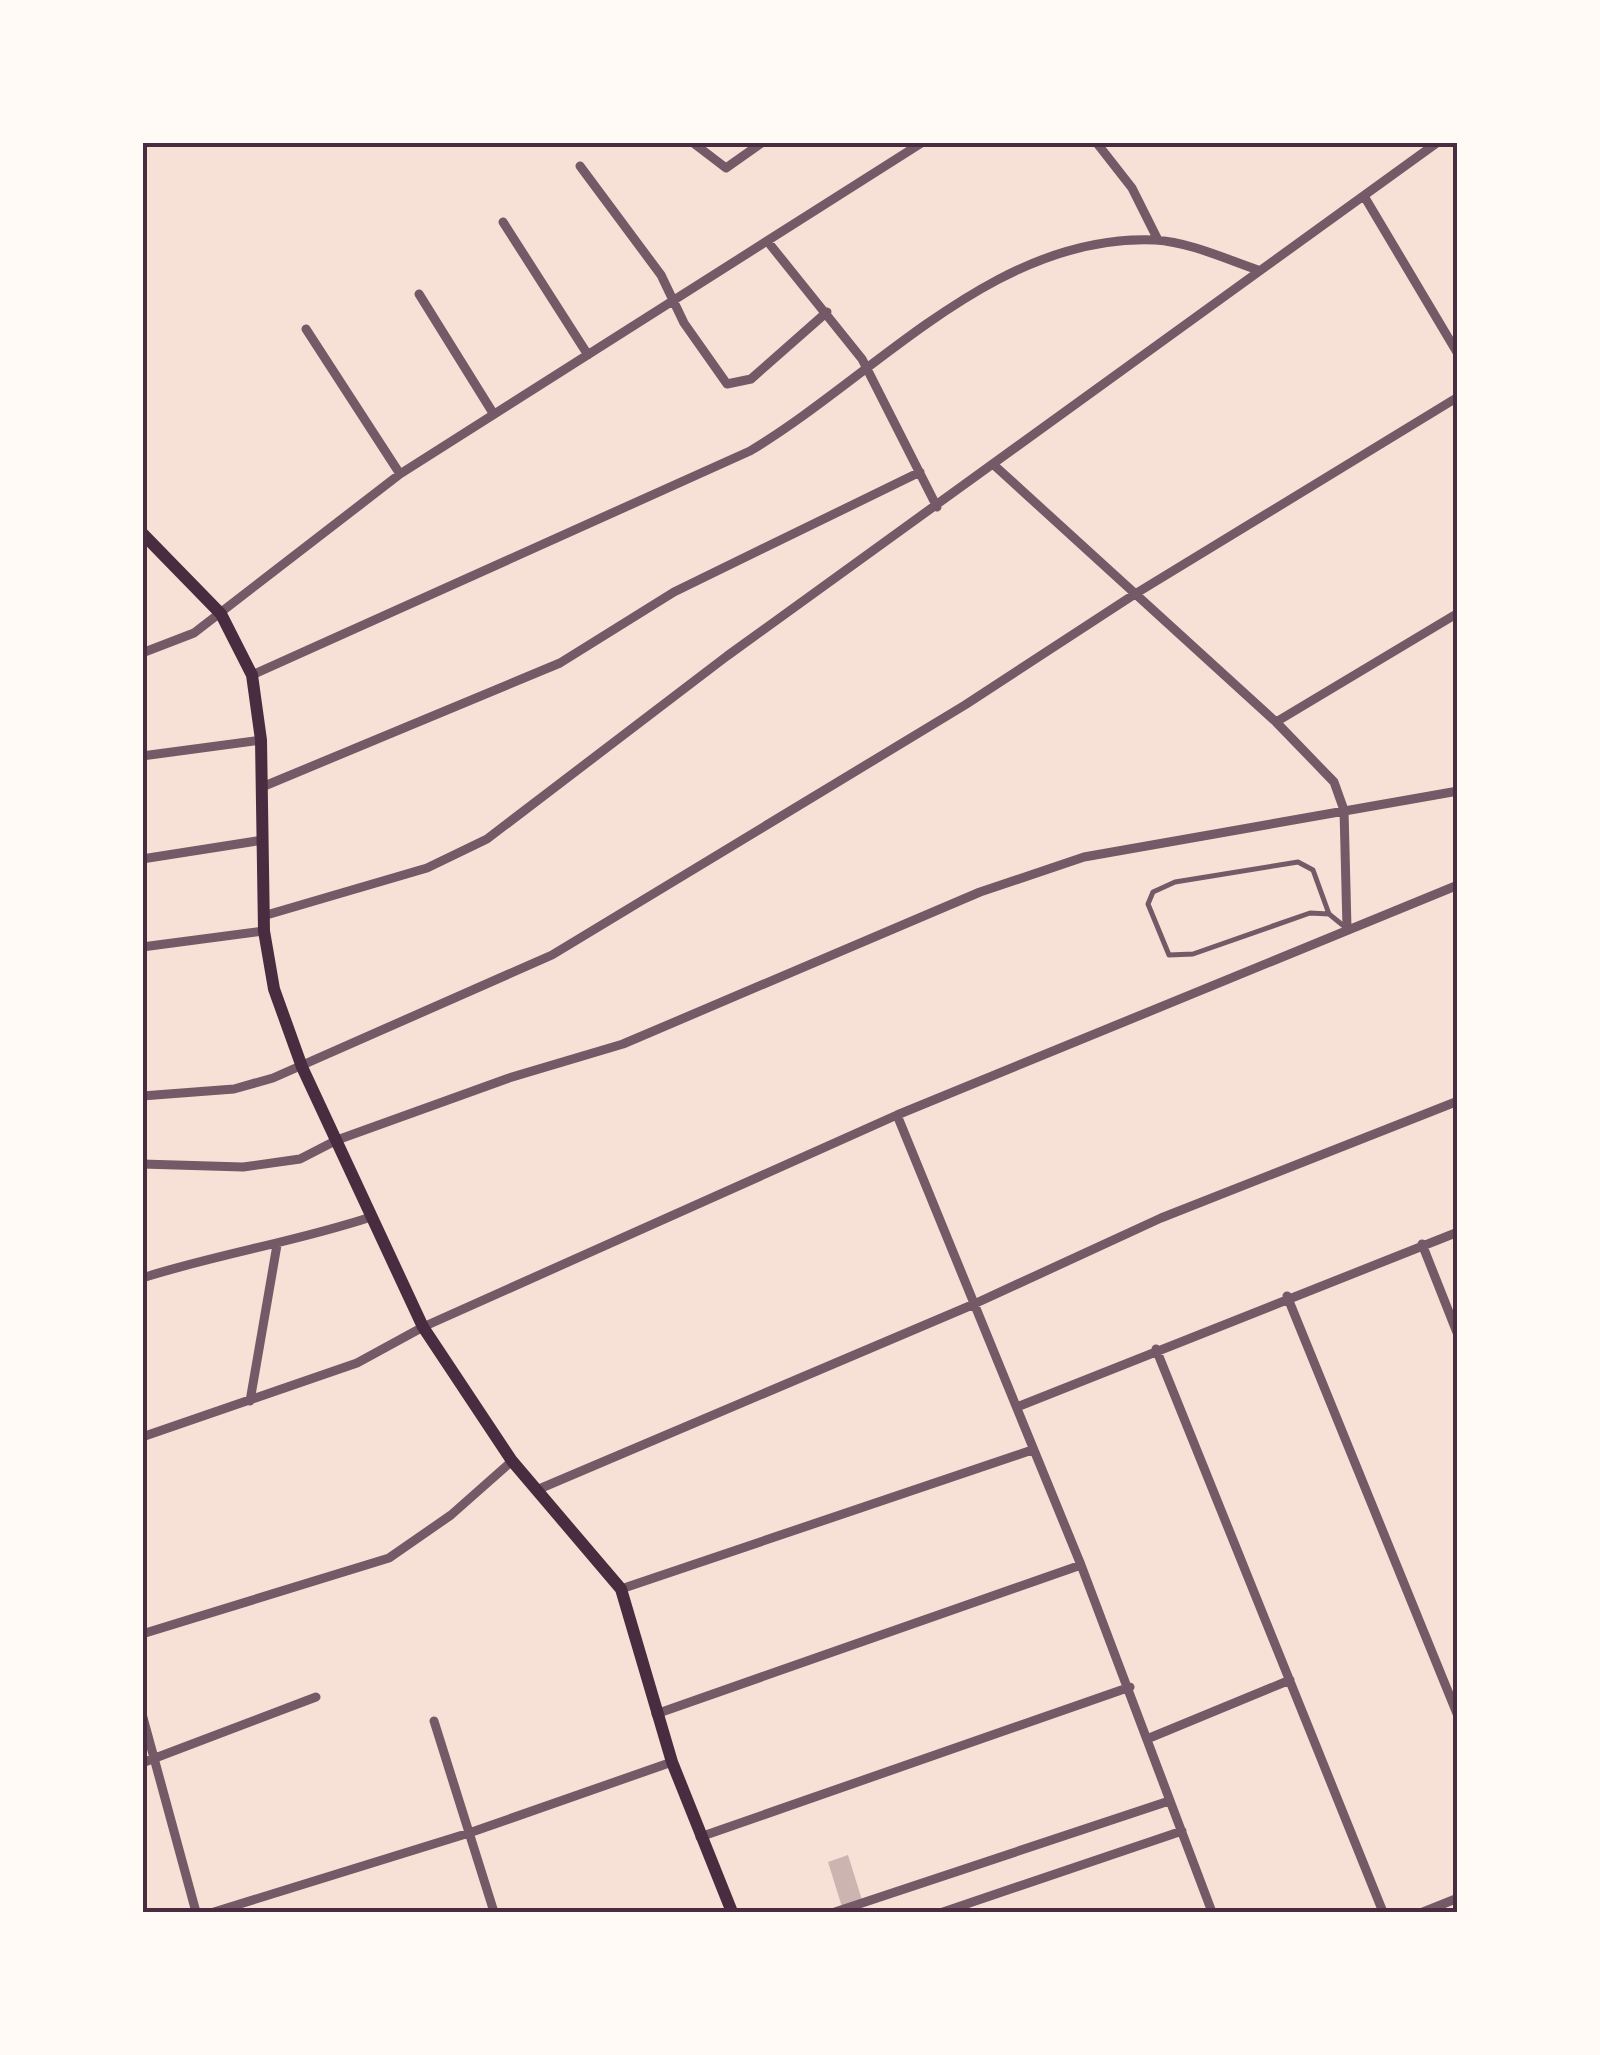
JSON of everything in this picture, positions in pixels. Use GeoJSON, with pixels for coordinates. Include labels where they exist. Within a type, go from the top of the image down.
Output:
{"type":"FeatureCollection","features":[{"type":"Feature","properties":{"kind":"main road"},"geometry":{"type":"LineString","coordinates":[[142,533],[222,614],[252,675],[261,740],[264,932],[274,989],[302,1067],[424,1328],[512,1461],[621,1589],[640,1641],[656,1714],[672,1762],[732,1912]]}},
{"type":"Feature","properties":{"kind":"street"},"geometry":{"type":"LineString","coordinates":[[692,142],[726,168],[763,142]]}},
{"type":"Feature","properties":{"kind":"street"},"geometry":{"type":"LineString","coordinates":[[142,653],[194,633],[400,474],[922,142]]}},
{"type":"Feature","properties":{"kind":"street"},"geometry":{"type":"LineString","coordinates":[[1096,142],[1132,188],[1158,240]]}},
{"type":"Feature","properties":{"kind":"street"},"geometry":{"type":"LineString","coordinates":[[263,916],[461,856],[516,820],[727,656],[995,466],[1438,142]]}},
{"type":"Feature","properties":{"kind":"street"},"geometry":{"type":"LineString","coordinates":[[580,166],[661,275],[727,384],[750,379],[826,312]]}},
{"type":"Feature","properties":{"kind":"street"},"geometry":{"type":"LineString","coordinates":[[1364,196],[1458,354]]}},
{"type":"Feature","properties":{"kind":"street"},"geometry":{"type":"LineString","coordinates":[[503,222],[588,354]]}},
{"type":"Feature","properties":{"kind":"street"},"geometry":{"type":"LineString","coordinates":[[252,675],[750,451],[981,288],[1027,262],[1084,246],[1158,240],[1258,270]]}},
{"type":"Feature","properties":{"kind":"street"},"geometry":{"type":"LineString","coordinates":[[768,242],[826,312],[867,370],[937,507]]}},
{"type":"Feature","properties":{"kind":"street"},"geometry":{"type":"LineString","coordinates":[[418,294],[493,413]]}},
{"type":"Feature","properties":{"kind":"street"},"geometry":{"type":"LineString","coordinates":[[306,329],[400,474]]}},
{"type":"Feature","properties":{"kind":"street"},"geometry":{"type":"LineString","coordinates":[[142,1096],[234,1088],[302,1067],[552,956],[965,705],[1134,594],[1458,396]]}},
{"type":"Feature","properties":{"kind":"street"},"geometry":{"type":"LineString","coordinates":[[995,466],[1276,722],[1334,782],[1344,810],[1347,928]]}},
{"type":"Feature","properties":{"kind":"street"},"geometry":{"type":"LineString","coordinates":[[262,787],[560,663],[674,592],[920,472]]}},
{"type":"Feature","properties":{"kind":"street"},"geometry":{"type":"LineString","coordinates":[[1276,722],[1458,614]]}},
{"type":"Feature","properties":{"kind":"street"},"geometry":{"type":"LineString","coordinates":[[142,756],[261,740]]}},
{"type":"Feature","properties":{"kind":"street"},"geometry":{"type":"LineString","coordinates":[[142,1164],[265,1166],[300,1158],[337,1140],[509,1078],[623,1044],[1032,872],[1125,848],[1458,791]]}},
{"type":"Feature","properties":{"kind":"street"},"geometry":{"type":"LineString","coordinates":[[142,860],[263,840]]}},
{"type":"Feature","properties":{"kind":"street"},"geometry":{"type":"LineString","coordinates":[[142,1438],[357,1363],[424,1328],[897,1116],[1458,885]]}},
{"type":"Feature","properties":{"kind":"street"},"geometry":{"type":"LineString","coordinates":[[142,948],[264,932]]}},
{"type":"Feature","properties":{"kind":"street"},"geometry":{"type":"LineString","coordinates":[[539,1489],[972,1305],[1161,1218],[1458,1101]]}},
{"type":"Feature","properties":{"kind":"street"},"geometry":{"type":"LineString","coordinates":[[897,1116],[1130,1688],[1212,1912]]}},
{"type":"Feature","properties":{"kind":"street"},"geometry":{"type":"LineString","coordinates":[[142,1278],[229,1253],[278,1245],[370,1217]]}},
{"type":"Feature","properties":{"kind":"street"},"geometry":{"type":"LineString","coordinates":[[1017,1407],[1287,1296],[1458,1232]]}},
{"type":"Feature","properties":{"kind":"street"},"geometry":{"type":"LineString","coordinates":[[1422,1244],[1458,1336]]}},
{"type":"Feature","properties":{"kind":"street"},"geometry":{"type":"LineString","coordinates":[[250,1401],[278,1245]]}},
{"type":"Feature","properties":{"kind":"street"},"geometry":{"type":"LineString","coordinates":[[1287,1296],[1458,1716]]}},
{"type":"Feature","properties":{"kind":"street"},"geometry":{"type":"LineString","coordinates":[[1156,1349],[1383,1912]]}},
{"type":"Feature","properties":{"kind":"street"},"geometry":{"type":"LineString","coordinates":[[621,1589],[1032,1450]]}},
{"type":"Feature","properties":{"kind":"street"},"geometry":{"type":"LineString","coordinates":[[142,1634],[389,1558],[450,1515],[512,1461]]}},
{"type":"Feature","properties":{"kind":"street"},"geometry":{"type":"LineString","coordinates":[[656,1714],[1081,1565]]}},
{"type":"Feature","properties":{"kind":"street"},"geometry":{"type":"LineString","coordinates":[[1444,1682],[1458,1676]]}},
{"type":"Feature","properties":{"kind":"street"},"geometry":{"type":"LineString","coordinates":[[1147,1739],[1290,1680]]}},
{"type":"Feature","properties":{"kind":"street"},"geometry":{"type":"LineString","coordinates":[[700,1838],[1130,1688]]}},
{"type":"Feature","properties":{"kind":"street"},"geometry":{"type":"LineString","coordinates":[[142,1763],[316,1697]]}},
{"type":"Feature","properties":{"kind":"street"},"geometry":{"type":"LineString","coordinates":[[142,1714],[196,1912]]}},
{"type":"Feature","properties":{"kind":"street"},"geometry":{"type":"LineString","coordinates":[[434,1721],[494,1912]]}},
{"type":"Feature","properties":{"kind":"street"},"geometry":{"type":"LineString","coordinates":[[214,1912],[469,1833],[672,1762]]}},
{"type":"Feature","properties":{"kind":"street"},"geometry":{"type":"LineString","coordinates":[[834,1912],[1169,1801]]}},
{"type":"Feature","properties":{"kind":"street"},"geometry":{"type":"LineString","coordinates":[[943,1912],[1182,1831]]}},
{"type":"Feature","properties":{"kind":"street"},"geometry":{"type":"LineString","coordinates":[[1424,1912],[1458,1898]]}},
{"type":"Feature","properties":{"kind":"lane"},"geometry":{"type":"LineString","coordinates":[[1329,914],[1310,913],[1192,954],[1169,955],[1148,904],[1153,892],[1174,882],[1298,862],[1313,870],[1329,914],[1347,928]]}},
{"type":"Feature","properties":{"kind":"building"},"geometry":{"type":"Polygon","coordinates":[[[848,1855],[862,1900],[842,1907],[828,1862],[848,1855]]]}}]}
